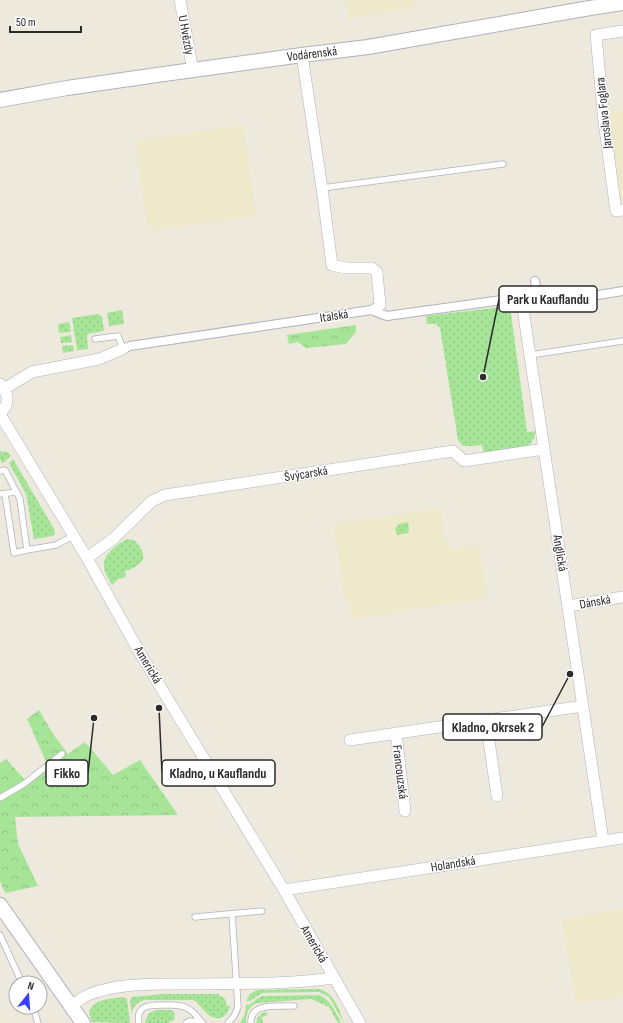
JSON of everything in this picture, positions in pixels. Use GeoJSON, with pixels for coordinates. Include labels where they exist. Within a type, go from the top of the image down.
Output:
{"type":"FeatureCollection","features":[{"type":"Feature","properties":{"kind":"street","name":"U Hvězdy"},"geometry":{"type":"LineString","coordinates":[[180,0],[193,71]]}},
{"type":"Feature","properties":{"kind":"street","name":"Vodárenská"},"geometry":{"type":"LineString","coordinates":[[0,100],[67,88],[368,47],[623,3]]}},
{"type":"Feature","properties":{"kind":"street","name":"Jaroslava Foglara"},"geometry":{"type":"LineString","coordinates":[[623,31],[596,35],[604,122],[616,211],[623,210]]}},
{"type":"Feature","properties":{"kind":"street"},"geometry":{"type":"LineString","coordinates":[[302,55],[332,265],[346,268],[372,268],[378,272],[375,308],[387,316],[521,296],[538,295],[550,300],[568,300],[623,292]]}},
{"type":"Feature","properties":{"kind":"street"},"geometry":{"type":"LineString","coordinates":[[535,281],[538,295]]}},
{"type":"Feature","properties":{"kind":"street","name":"Anglická"},"geometry":{"type":"LineString","coordinates":[[521,296],[603,840]]}},
{"type":"Feature","properties":{"kind":"street","name":"Italská"},"geometry":{"type":"LineString","coordinates":[[2,386],[32,372],[99,360],[130,346],[375,308]]}},
{"type":"Feature","properties":{"kind":"street"},"geometry":{"type":"LineString","coordinates":[[0,414],[6,406],[7,400],[7,394],[2,386]]}},
{"type":"Feature","properties":{"kind":"street","name":"Americká"},"geometry":{"type":"LineString","coordinates":[[0,414],[86,558],[141,655],[284,890],[360,1023]]}},
{"type":"Feature","properties":{"kind":"street","name":"Švýcarská"},"geometry":{"type":"LineString","coordinates":[[86,558],[113,539],[152,501],[165,495],[453,451],[464,461],[544,449]]}},
{"type":"Feature","properties":{"kind":"street","name":"Dánská"},"geometry":{"type":"LineString","coordinates":[[568,606],[623,597]]}},
{"type":"Feature","properties":{"kind":"street","name":"Francouzská"},"geometry":{"type":"LineString","coordinates":[[350,740],[583,706]]}},
{"type":"Feature","properties":{"kind":"street"},"geometry":{"type":"LineString","coordinates":[[486,720],[497,796]]}},
{"type":"Feature","properties":{"kind":"street","name":"Francouzská"},"geometry":{"type":"LineString","coordinates":[[396,733],[405,810]]}},
{"type":"Feature","properties":{"kind":"street","name":"Holandská"},"geometry":{"type":"LineString","coordinates":[[284,890],[623,838]]}},
{"type":"Feature","properties":{"kind":"street"},"geometry":{"type":"LineString","coordinates":[[0,905],[82,1023]]}},
{"type":"Feature","properties":{"kind":"street","name":"Americká"},"geometry":{"type":"LineString","coordinates":[[70,1007],[87,995],[111,989],[156,984],[299,982],[333,978]]}},
{"type":"Feature","properties":{"kind":"lane"},"geometry":{"type":"LineString","coordinates":[[322,188],[503,164]]}},
{"type":"Feature","properties":{"kind":"lane"},"geometry":{"type":"LineString","coordinates":[[95,339],[118,336],[123,349]]}},
{"type":"Feature","properties":{"kind":"lane"},"geometry":{"type":"LineString","coordinates":[[530,355],[623,341]]}},
{"type":"Feature","properties":{"kind":"lane"},"geometry":{"type":"LineString","coordinates":[[0,471],[5,470],[20,499],[27,550]]}},
{"type":"Feature","properties":{"kind":"lane"},"geometry":{"type":"LineString","coordinates":[[17,492],[3,494],[14,554],[27,550],[56,546],[73,536]]}},
{"type":"Feature","properties":{"kind":"lane"},"geometry":{"type":"LineString","coordinates":[[0,798],[24,784],[62,754]]}},
{"type":"Feature","properties":{"kind":"lane"},"geometry":{"type":"LineString","coordinates":[[195,918],[262,911]]}},
{"type":"Feature","properties":{"kind":"lane"},"geometry":{"type":"LineString","coordinates":[[228,1023],[237,1010],[237,983],[232,914]]}},
{"type":"Feature","properties":{"kind":"lane"},"geometry":{"type":"LineString","coordinates":[[0,935],[18,975]]}},
{"type":"Feature","properties":{"kind":"lane"},"geometry":{"type":"LineString","coordinates":[[140,1023],[139,1016],[141,1011],[147,1006],[152,1005],[183,1006],[194,1012],[202,1023]]}},
{"type":"Feature","properties":{"kind":"lane"},"geometry":{"type":"LineString","coordinates":[[251,1023],[252,1015],[260,1008],[294,1006]]}},
{"type":"Feature","properties":{"kind":"lane"},"geometry":{"type":"LineString","coordinates":[[186,1023],[190,1021],[202,1023]]}},
{"type":"Feature","properties":{"kind":"shaded area"},"geometry":{"type":"Polygon","coordinates":[[[346,0],[414,0],[416,8],[348,19],[346,0]]]}},
{"type":"Feature","properties":{"kind":"shaded area"},"geometry":{"type":"Polygon","coordinates":[[[623,110],[623,199],[620,200],[617,193],[605,113],[623,110]]]}},
{"type":"Feature","properties":{"kind":"shaded area"},"geometry":{"type":"Polygon","coordinates":[[[243,125],[256,216],[148,231],[135,141],[243,125]]]}},
{"type":"Feature","properties":{"kind":"shaded area"},"geometry":{"type":"Polygon","coordinates":[[[441,508],[444,540],[448,540],[450,549],[479,545],[487,598],[351,619],[349,602],[345,602],[334,524],[441,508]]]}},
{"type":"Feature","properties":{"kind":"shaded area"},"geometry":{"type":"Polygon","coordinates":[[[623,909],[623,996],[576,1003],[562,918],[623,909]]]}},
{"type":"Feature","properties":{"kind":"green space"},"geometry":{"type":"Polygon","coordinates":[[[510,306],[527,432],[536,431],[533,440],[528,446],[484,454],[482,445],[463,446],[458,440],[440,328],[436,324],[427,324],[426,316],[510,306]]]}},
{"type":"Feature","properties":{"kind":"green space"},"geometry":{"type":"Polygon","coordinates":[[[122,310],[124,324],[109,326],[107,313],[122,310]]]}},
{"type":"Feature","properties":{"kind":"green space"},"geometry":{"type":"Polygon","coordinates":[[[98,314],[102,317],[104,331],[87,334],[88,349],[77,350],[72,318],[98,314]]]}},
{"type":"Feature","properties":{"kind":"green space"},"geometry":{"type":"Polygon","coordinates":[[[69,322],[71,332],[59,333],[58,324],[69,322]]]}},
{"type":"Feature","properties":{"kind":"green space"},"geometry":{"type":"Polygon","coordinates":[[[356,325],[356,332],[346,344],[306,348],[298,342],[289,344],[287,335],[356,325]]]}},
{"type":"Feature","properties":{"kind":"green space"},"geometry":{"type":"Polygon","coordinates":[[[71,335],[72,342],[61,343],[60,337],[71,335]]]}},
{"type":"Feature","properties":{"kind":"green space"},"geometry":{"type":"Polygon","coordinates":[[[73,345],[74,351],[63,353],[62,346],[73,345]]]}},
{"type":"Feature","properties":{"kind":"green space"},"geometry":{"type":"Polygon","coordinates":[[[0,451],[8,452],[11,456],[3,463],[0,459],[0,451]]]}},
{"type":"Feature","properties":{"kind":"green space"},"geometry":{"type":"Polygon","coordinates":[[[13,459],[54,529],[55,532],[53,536],[34,539],[26,494],[9,463],[13,459]]]}},
{"type":"Feature","properties":{"kind":"green space"},"geometry":{"type":"Polygon","coordinates":[[[408,522],[408,533],[397,535],[395,529],[399,524],[408,522]]]}},
{"type":"Feature","properties":{"kind":"green space"},"geometry":{"type":"Polygon","coordinates":[[[127,539],[134,540],[139,546],[142,551],[143,559],[137,566],[125,571],[126,577],[118,579],[112,585],[104,568],[105,559],[111,550],[127,539]]]}},
{"type":"Feature","properties":{"kind":"green space"},"geometry":{"type":"Polygon","coordinates":[[[39,710],[53,734],[68,754],[85,742],[113,775],[140,760],[178,815],[15,817],[18,844],[38,886],[5,893],[0,881],[0,763],[6,759],[26,781],[48,766],[27,719],[39,710]]]}},
{"type":"Feature","properties":{"kind":"green space"},"geometry":{"type":"Polygon","coordinates":[[[320,989],[325,991],[333,999],[344,1023],[329,997],[319,992],[262,993],[250,1001],[246,1001],[250,994],[257,990],[320,989]]]}},
{"type":"Feature","properties":{"kind":"green space"},"geometry":{"type":"Polygon","coordinates":[[[163,994],[218,994],[225,999],[227,1006],[230,1006],[228,1012],[223,1017],[213,1018],[193,1000],[144,1000],[134,1007],[132,1018],[130,1000],[132,997],[163,994]]]}},
{"type":"Feature","properties":{"kind":"green space"},"geometry":{"type":"Polygon","coordinates":[[[318,995],[326,999],[335,1011],[341,1023],[338,1023],[329,1007],[311,999],[257,1003],[248,1011],[246,1023],[240,1023],[245,1014],[246,1005],[249,1005],[261,996],[318,995]]]}},
{"type":"Feature","properties":{"kind":"green space"},"geometry":{"type":"Polygon","coordinates":[[[123,997],[127,999],[130,1023],[92,1022],[89,1013],[94,1004],[103,1000],[123,997]]]}},
{"type":"Feature","properties":{"kind":"green space"},"geometry":{"type":"Polygon","coordinates":[[[156,1010],[171,1010],[174,1012],[175,1020],[169,1023],[145,1023],[148,1014],[156,1010]]]}},
{"type":"Feature","properties":{"kind":"green space"},"geometry":{"type":"Polygon","coordinates":[[[264,1012],[268,1015],[262,1017],[263,1023],[256,1023],[258,1017],[264,1012]]]}},
{"type":"Feature","properties":{"kind":"place","name":"Park u Kauflandu"},"geometry":{"type":"Point","coordinates":[483,377]}},
{"type":"Feature","properties":{"kind":"place","name":"Kladno, Okrsek 2"},"geometry":{"type":"Point","coordinates":[570,674]}},
{"type":"Feature","properties":{"kind":"place","name":"Kladno, u Kauflandu"},"geometry":{"type":"Point","coordinates":[159,708]}},
{"type":"Feature","properties":{"kind":"place","name":"Fikko"},"geometry":{"type":"Point","coordinates":[94,718]}}]}
